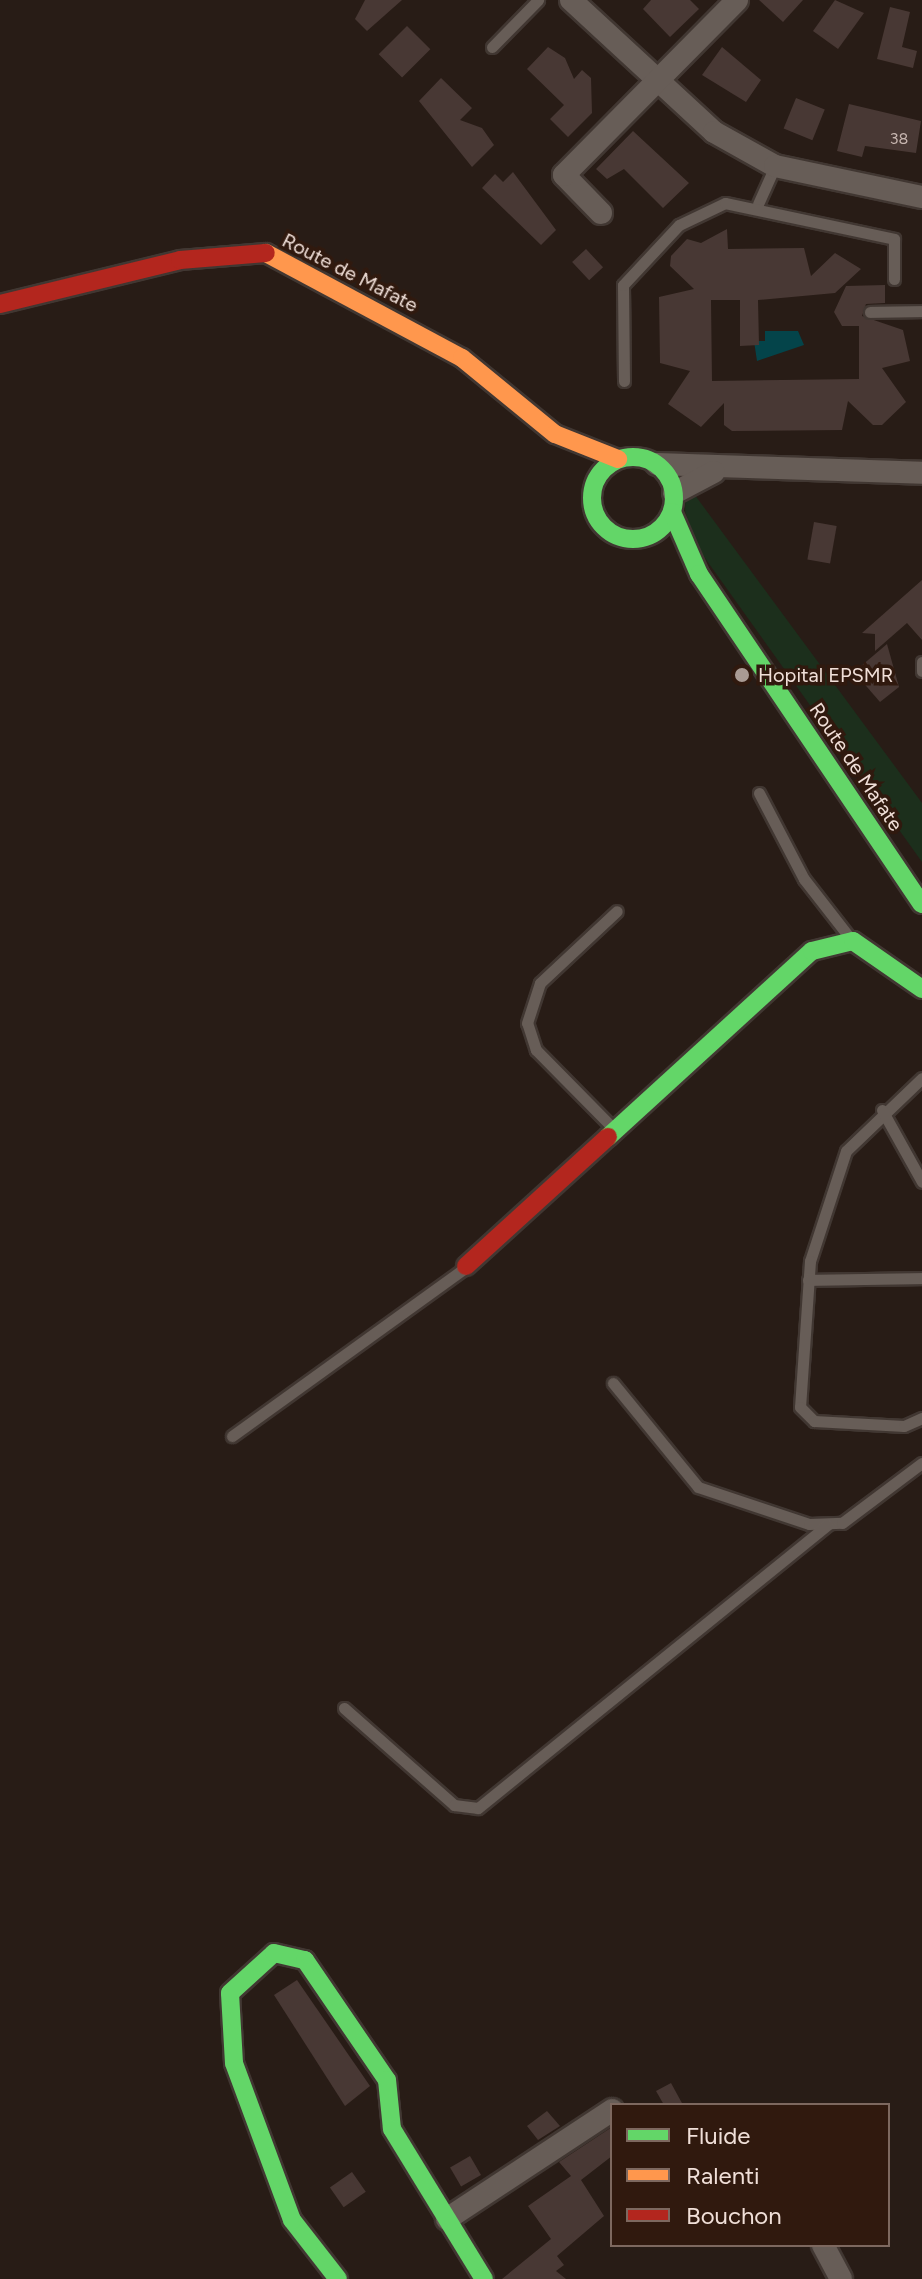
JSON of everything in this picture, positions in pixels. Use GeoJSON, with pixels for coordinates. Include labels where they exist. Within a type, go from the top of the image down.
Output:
{"type":"FeatureCollection","features":[{"type":"Feature","properties":{"kind":"main road","name":"Route de Mafate"},"geometry":{"type":"LineString","coordinates":[[0,304],[180,260],[268,253],[462,358],[555,434],[618,459]]}},
{"type":"Feature","properties":{"kind":"main road","name":"Route de Mafate"},"geometry":{"type":"LineString","coordinates":[[555,434],[591,495]]}},
{"type":"Feature","properties":{"kind":"main road"},"geometry":{"type":"LineString","coordinates":[[618,459],[657,464],[673,503],[658,531],[635,539],[603,527],[591,495],[599,473],[618,459]]}},
{"type":"Feature","properties":{"kind":"main road","name":"Route de Mafate"},"geometry":{"type":"LineString","coordinates":[[673,503],[699,574],[922,904]]}},
{"type":"Feature","properties":{"kind":"main road","name":"Route de Mafate"},"geometry":{"type":"LineString","coordinates":[[635,539],[699,574]]}},
{"type":"Feature","properties":{"kind":"main road"},"geometry":{"type":"LineString","coordinates":[[466,1266],[812,951],[853,941],[922,989]]}},
{"type":"Feature","properties":{"kind":"main road"},"geometry":{"type":"LineString","coordinates":[[338,2279],[292,2220],[234,2063],[230,1993],[274,1953],[305,1960],[387,2080],[392,2129],[484,2279]]}},
{"type":"Feature","properties":{"kind":"street"},"geometry":{"type":"LineString","coordinates":[[571,0],[655,82],[714,132],[775,166],[922,197]]}},
{"type":"Feature","properties":{"kind":"street"},"geometry":{"type":"LineString","coordinates":[[601,213],[564,175],[737,0]]}},
{"type":"Feature","properties":{"kind":"street"},"geometry":{"type":"LineString","coordinates":[[657,464],[719,471],[922,473]]}},
{"type":"Feature","properties":{"kind":"street"},"geometry":{"type":"LineString","coordinates":[[673,503],[719,471]]}},
{"type":"Feature","properties":{"kind":"street"},"geometry":{"type":"LineString","coordinates":[[447,2219],[610,2111]]}},
{"type":"Feature","properties":{"kind":"street"},"geometry":{"type":"LineString","coordinates":[[824,2247],[841,2279]]}},
{"type":"Feature","properties":{"kind":"lane"},"geometry":{"type":"LineString","coordinates":[[492,47],[538,0]]}},
{"type":"Feature","properties":{"kind":"lane"},"geometry":{"type":"LineString","coordinates":[[758,204],[775,166]]}},
{"type":"Feature","properties":{"kind":"lane"},"geometry":{"type":"LineString","coordinates":[[624,381],[623,285],[679,225],[725,203],[758,204],[894,239],[894,279]]}},
{"type":"Feature","properties":{"kind":"lane"},"geometry":{"type":"LineString","coordinates":[[870,312],[922,311]]}},
{"type":"Feature","properties":{"kind":"lane"},"geometry":{"type":"LineString","coordinates":[[922,662],[922,671]]}},
{"type":"Feature","properties":{"kind":"lane"},"geometry":{"type":"LineString","coordinates":[[759,793],[804,879],[853,941]]}},
{"type":"Feature","properties":{"kind":"lane"},"geometry":{"type":"LineString","coordinates":[[613,1129],[536,1050],[527,1023],[540,983],[617,911]]}},
{"type":"Feature","properties":{"kind":"lane"},"geometry":{"type":"LineString","coordinates":[[922,1078],[882,1110],[846,1151],[808,1280],[800,1407],[814,1421],[904,1426],[922,1418]]}},
{"type":"Feature","properties":{"kind":"lane"},"geometry":{"type":"LineString","coordinates":[[882,1110],[922,1182]]}},
{"type":"Feature","properties":{"kind":"lane"},"geometry":{"type":"LineString","coordinates":[[232,1436],[466,1266]]}},
{"type":"Feature","properties":{"kind":"lane"},"geometry":{"type":"LineString","coordinates":[[808,1280],[922,1278]]}},
{"type":"Feature","properties":{"kind":"lane"},"geometry":{"type":"LineString","coordinates":[[613,1383],[698,1487],[828,1525],[842,1523],[922,1463]]}},
{"type":"Feature","properties":{"kind":"lane"},"geometry":{"type":"LineString","coordinates":[[344,1708],[454,1805],[478,1808],[828,1525]]}},
{"type":"Feature","properties":{"kind":"green space"},"geometry":{"type":"Polygon","coordinates":[[[686,483],[922,803],[922,862],[697,547],[685,511],[686,483]]]}},
{"type":"Feature","properties":{"kind":"water"},"geometry":{"type":"Polygon","coordinates":[[[765,331],[798,331],[804,345],[757,361],[754,341],[765,341],[765,331]]]}},
{"type":"Feature","properties":{"kind":"building"},"geometry":{"type":"Polygon","coordinates":[[[365,0],[402,0],[367,31],[355,19],[365,0]]]}},
{"type":"Feature","properties":{"kind":"building"},"geometry":{"type":"Polygon","coordinates":[[[651,0],[690,0],[699,9],[670,37],[643,9],[651,0]]]}},
{"type":"Feature","properties":{"kind":"building"},"geometry":{"type":"Polygon","coordinates":[[[759,0],[803,0],[783,22],[759,0]]]}},
{"type":"Feature","properties":{"kind":"building"},"geometry":{"type":"Polygon","coordinates":[[[835,0],[864,13],[838,49],[813,31],[835,0]]]}},
{"type":"Feature","properties":{"kind":"building"},"geometry":{"type":"Polygon","coordinates":[[[890,7],[910,12],[902,47],[917,51],[913,68],[877,59],[890,7]]]}},
{"type":"Feature","properties":{"kind":"building"},"geometry":{"type":"Polygon","coordinates":[[[407,26],[430,49],[402,78],[379,54],[407,26]]]}},
{"type":"Feature","properties":{"kind":"building"},"geometry":{"type":"Polygon","coordinates":[[[548,47],[565,58],[574,79],[582,70],[591,78],[592,113],[568,137],[550,119],[564,105],[527,69],[548,47]]]}},
{"type":"Feature","properties":{"kind":"building"},"geometry":{"type":"Polygon","coordinates":[[[722,47],[761,80],[746,102],[702,75],[722,47]]]}},
{"type":"Feature","properties":{"kind":"building"},"geometry":{"type":"Polygon","coordinates":[[[441,78],[472,108],[460,120],[482,128],[494,145],[472,167],[419,101],[441,78]]]}},
{"type":"Feature","properties":{"kind":"building"},"geometry":{"type":"Polygon","coordinates":[[[796,98],[825,110],[812,140],[784,129],[796,98]]]}},
{"type":"Feature","properties":{"kind":"building"},"geometry":{"type":"Polygon","coordinates":[[[849,104],[921,121],[916,153],[865,146],[862,157],[837,151],[849,104]]]}},
{"type":"Feature","properties":{"kind":"building"},"geometry":{"type":"Polygon","coordinates":[[[633,131],[689,183],[663,208],[624,169],[607,179],[596,169],[633,131]]]}},
{"type":"Feature","properties":{"kind":"building"},"geometry":{"type":"Polygon","coordinates":[[[513,172],[556,230],[541,245],[482,188],[495,174],[503,182],[513,172]]]}},
{"type":"Feature","properties":{"kind":"building"},"geometry":{"type":"Polygon","coordinates":[[[727,229],[728,249],[804,248],[811,276],[835,253],[861,269],[835,293],[758,300],[759,345],[740,346],[740,300],[711,300],[712,381],[859,379],[859,326],[842,326],[834,312],[846,286],[885,285],[885,303],[866,304],[862,316],[903,330],[910,361],[882,368],[906,402],[882,425],[873,425],[848,401],[842,430],[732,431],[724,425],[724,403],[701,427],[668,404],[690,371],[660,363],[659,297],[694,289],[670,266],[671,256],[687,239],[701,243],[727,229]]]}},
{"type":"Feature","properties":{"kind":"building"},"geometry":{"type":"Polygon","coordinates":[[[586,249],[603,267],[589,280],[572,262],[586,249]]]}},
{"type":"Feature","properties":{"kind":"building"},"geometry":{"type":"Polygon","coordinates":[[[814,522],[837,526],[830,563],[807,559],[814,522]]]}},
{"type":"Feature","properties":{"kind":"building"},"geometry":{"type":"Polygon","coordinates":[[[922,580],[922,640],[907,623],[875,651],[875,634],[862,633],[922,580]]]}},
{"type":"Feature","properties":{"kind":"building"},"geometry":{"type":"Polygon","coordinates":[[[887,644],[899,687],[880,702],[854,672],[887,644]]]}},
{"type":"Feature","properties":{"kind":"building"},"geometry":{"type":"Polygon","coordinates":[[[297,1980],[370,2086],[345,2106],[274,1995],[297,1980]]]}},
{"type":"Feature","properties":{"kind":"building"},"geometry":{"type":"Polygon","coordinates":[[[671,2083],[682,2103],[663,2103],[656,2091],[671,2083]]]}},
{"type":"Feature","properties":{"kind":"building"},"geometry":{"type":"Polygon","coordinates":[[[547,2111],[560,2126],[538,2140],[527,2126],[547,2111]]]}},
{"type":"Feature","properties":{"kind":"building"},"geometry":{"type":"Polygon","coordinates":[[[610,2128],[610,2158],[581,2180],[604,2216],[557,2256],[564,2265],[556,2271],[566,2279],[502,2279],[551,2239],[528,2206],[571,2176],[559,2162],[610,2128]]]}},
{"type":"Feature","properties":{"kind":"building"},"geometry":{"type":"Polygon","coordinates":[[[470,2156],[481,2175],[461,2187],[450,2168],[470,2156]]]}},
{"type":"Feature","properties":{"kind":"building"},"geometry":{"type":"Polygon","coordinates":[[[352,2172],[366,2192],[344,2207],[330,2187],[352,2172]]]}},
{"type":"Feature","properties":{"kind":"traffic: fast"},"geometry":{"type":"LineString","coordinates":[[633,457],[649,460],[662,469],[671,482],[674,498],[671,514],[662,527],[649,536],[633,539],[617,536],[604,527],[595,514],[592,498],[595,482],[604,469],[617,460],[633,457]]}},
{"type":"Feature","properties":{"kind":"traffic: fast"},"geometry":{"type":"LineString","coordinates":[[672,512],[699,574],[922,904]]}},
{"type":"Feature","properties":{"kind":"traffic: fast"},"geometry":{"type":"LineString","coordinates":[[608,1137],[812,951],[853,941],[922,989]]}},
{"type":"Feature","properties":{"kind":"traffic: fast"},"geometry":{"type":"LineString","coordinates":[[338,2279],[292,2220],[234,2063],[230,1993],[274,1953],[305,1960],[387,2080],[392,2129],[484,2279]]}},
{"type":"Feature","properties":{"kind":"traffic: slow"},"geometry":{"type":"LineString","coordinates":[[266,253],[462,358],[555,434],[618,459]]}},
{"type":"Feature","properties":{"kind":"traffic: jam"},"geometry":{"type":"LineString","coordinates":[[0,304],[180,260],[266,253]]}},
{"type":"Feature","properties":{"kind":"traffic: jam"},"geometry":{"type":"LineString","coordinates":[[466,1266],[608,1137]]}},
{"type":"Feature","properties":{"kind":"place","name":"Hopital EPSMR"},"geometry":{"type":"Point","coordinates":[742,675]}}]}
